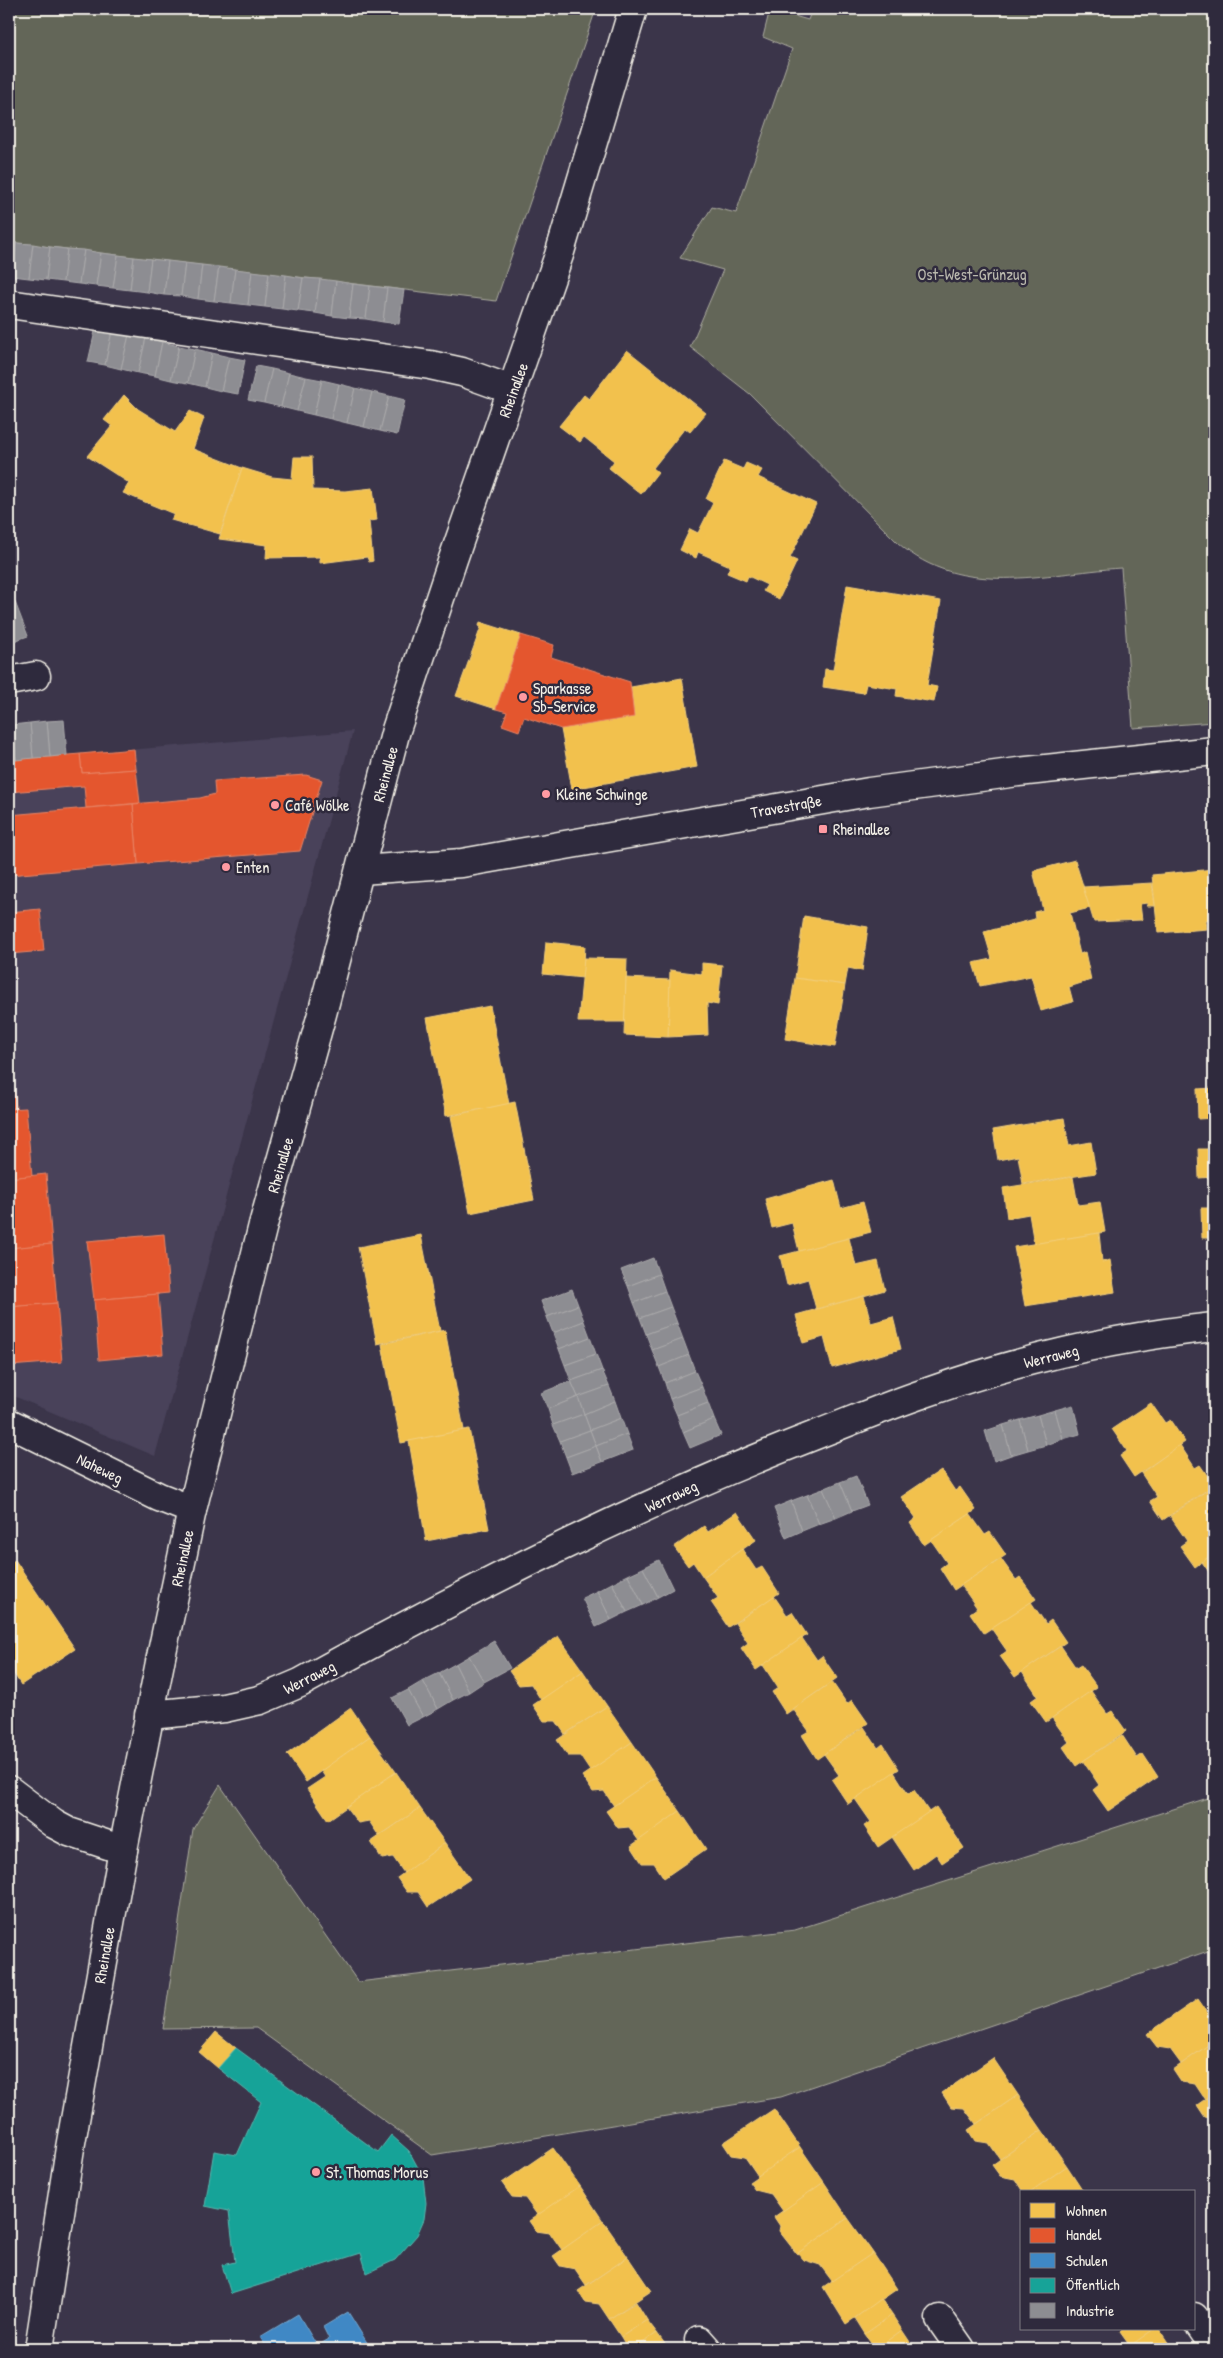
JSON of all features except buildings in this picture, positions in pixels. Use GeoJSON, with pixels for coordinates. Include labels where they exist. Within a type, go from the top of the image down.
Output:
{"type":"FeatureCollection","features":[{"type":"Feature","properties":{"kind":"street","name":"Rheinallee"},"geometry":{"type":"LineString","coordinates":[[39,2349],[71,2139],[149,1716],[192,1510],[263,1225],[360,870],[396,730],[559,255],[633,9]]}},
{"type":"Feature","properties":{"kind":"street"},"geometry":{"type":"LineString","coordinates":[[9,304],[430,365],[462,372],[512,390]]}},
{"type":"Feature","properties":{"kind":"street"},"geometry":{"type":"LineString","coordinates":[[9,681],[36,676]]}},
{"type":"Feature","properties":{"kind":"street","name":"Travestraße"},"geometry":{"type":"LineString","coordinates":[[360,870],[462,863],[869,792],[1018,772],[1214,751]]}},
{"type":"Feature","properties":{"kind":"street","name":"Werraweg"},"geometry":{"type":"LineString","coordinates":[[149,1716],[224,1708],[260,1700],[300,1683],[547,1553],[742,1464],[925,1392],[1039,1358],[1138,1336],[1214,1327]]}},
{"type":"Feature","properties":{"kind":"street","name":"Naheweg"},"geometry":{"type":"LineString","coordinates":[[9,1423],[159,1497],[192,1510]]}},
{"type":"Feature","properties":{"kind":"street"},"geometry":{"type":"LineString","coordinates":[[9,1790],[54,1824],[69,1832],[123,1850]]}},
{"type":"Feature","properties":{"kind":"street"},"geometry":{"type":"LineString","coordinates":[[940,2319],[961,2349]]}},
{"type":"Feature","properties":{"kind":"street"},"geometry":{"type":"LineString","coordinates":[[1196,2320],[1214,2346]]}},
{"type":"Feature","properties":{"kind":"shaded area"},"geometry":{"type":"Polygon","coordinates":[[[353,731],[155,1456],[9,1394],[9,760],[353,731]]]}},
{"type":"Feature","properties":{"kind":"green space"},"geometry":{"type":"Polygon","coordinates":[[[9,9],[596,9],[496,301],[9,242],[9,9]]]}},
{"type":"Feature","properties":{"kind":"green space","name":"Ost-West-Grünzug"},"geometry":{"type":"Polygon","coordinates":[[[770,9],[808,20],[812,9],[1214,9],[1214,722],[1133,728],[1121,568],[1033,577],[976,577],[949,571],[923,560],[898,543],[750,394],[690,347],[723,270],[680,258],[712,207],[736,213],[792,49],[763,37],[770,9]]]}},
{"type":"Feature","properties":{"kind":"green space"},"geometry":{"type":"Polygon","coordinates":[[[220,1785],[358,1982],[795,1930],[1214,1796],[1214,1949],[781,2097],[432,2155],[256,2028],[163,2029],[193,1829],[220,1785]]]}},
{"type":"Feature","properties":{"kind":"place","name":"Sparkasse Sb-Service"},"geometry":{"type":"Point","coordinates":[523,697]}},
{"type":"Feature","properties":{"kind":"place","name":"Kleine Schwinge"},"geometry":{"type":"Point","coordinates":[546,794]}},
{"type":"Feature","properties":{"kind":"place","name":"Café Wölke"},"geometry":{"type":"Point","coordinates":[275,805]}},
{"type":"Feature","properties":{"kind":"place","name":"Rheinallee"},"geometry":{"type":"Point","coordinates":[823,829]}},
{"type":"Feature","properties":{"kind":"place","name":"Enten"},"geometry":{"type":"Point","coordinates":[226,867]}},
{"type":"Feature","properties":{"kind":"place","name":"St. Thomas Morus"},"geometry":{"type":"Point","coordinates":[316,2172]}}]}
